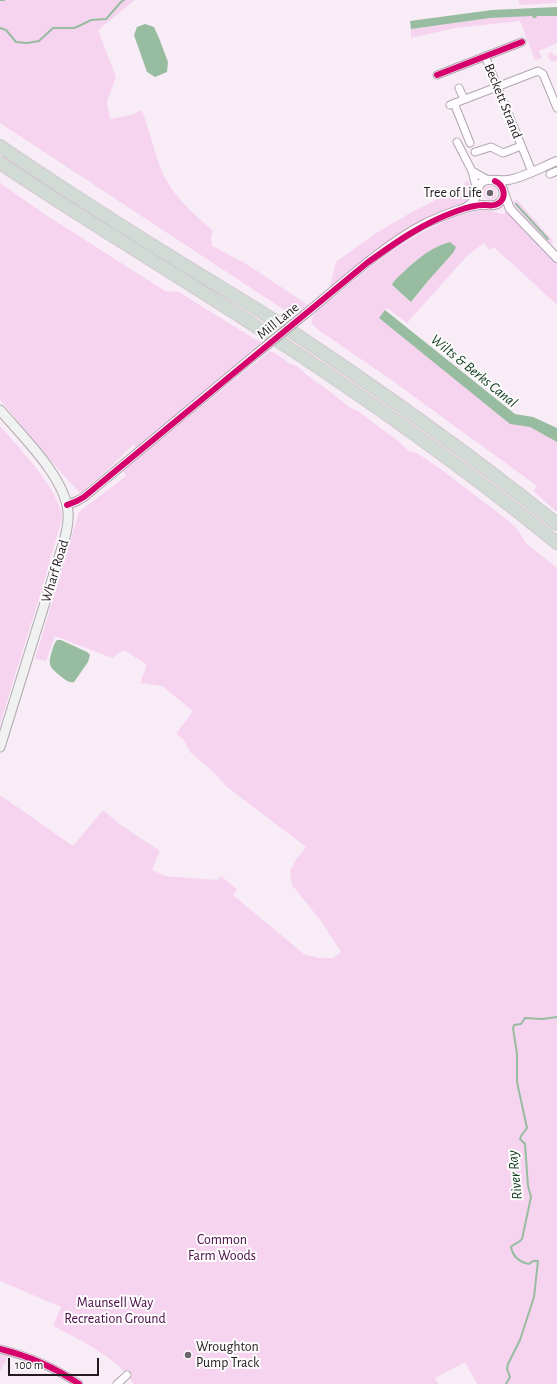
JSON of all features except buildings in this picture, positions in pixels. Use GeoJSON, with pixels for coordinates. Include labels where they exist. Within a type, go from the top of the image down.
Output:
{"type":"FeatureCollection","features":[{"type":"Feature","properties":{"kind":"highway"},"geometry":{"type":"LineString","coordinates":[[0,146],[71,194],[174,259],[246,302],[346,369],[512,488],[557,524]]}},
{"type":"Feature","properties":{"kind":"highway"},"geometry":{"type":"LineString","coordinates":[[0,163],[126,246],[233,311],[336,378],[502,498],[557,543]]}},
{"type":"Feature","properties":{"kind":"main road","name":"Wharf Road"},"geometry":{"type":"LineString","coordinates":[[0,410],[51,471],[60,486],[67,505],[68,519],[66,533],[0,747]]}},
{"type":"Feature","properties":{"kind":"street","name":"Beckett Strand"},"geometry":{"type":"LineString","coordinates":[[437,75],[522,42]]}},
{"type":"Feature","properties":{"kind":"street","name":"Beckett Strand"},"geometry":{"type":"LineString","coordinates":[[485,56],[532,172]]}},
{"type":"Feature","properties":{"kind":"street"},"geometry":{"type":"LineString","coordinates":[[470,143],[452,104],[464,99],[536,71],[540,71],[544,74],[557,108]]}},
{"type":"Feature","properties":{"kind":"street"},"geometry":{"type":"LineString","coordinates":[[458,88],[464,99]]}},
{"type":"Feature","properties":{"kind":"street"},"geometry":{"type":"LineString","coordinates":[[457,142],[472,171],[479,200],[485,205]]}},
{"type":"Feature","properties":{"kind":"street","name":"Beckett Strand"},"geometry":{"type":"LineString","coordinates":[[475,152],[492,147],[503,152],[521,146]]}},
{"type":"Feature","properties":{"kind":"street"},"geometry":{"type":"LineString","coordinates":[[492,180],[516,178],[557,161]]}},
{"type":"Feature","properties":{"kind":"street"},"geometry":{"type":"LineString","coordinates":[[472,171],[502,185],[510,208],[555,253]]}},
{"type":"Feature","properties":{"kind":"street"},"geometry":{"type":"LineString","coordinates":[[550,174],[557,171]]}},
{"type":"Feature","properties":{"kind":"street"},"geometry":{"type":"LineString","coordinates":[[495,206],[502,200],[504,192],[516,178]]}},
{"type":"Feature","properties":{"kind":"street","name":"Mill Lane"},"geometry":{"type":"LineString","coordinates":[[464,208],[471,202],[481,184],[492,180]]}},
{"type":"Feature","properties":{"kind":"street","name":"Mill Lane"},"geometry":{"type":"LineString","coordinates":[[67,505],[84,497],[367,263],[402,238],[425,224],[464,208],[485,205],[510,208]]}},
{"type":"Feature","properties":{"kind":"street"},"geometry":{"type":"LineString","coordinates":[[0,1349],[34,1359],[78,1384]]}},
{"type":"Feature","properties":{"kind":"street"},"geometry":{"type":"LineString","coordinates":[[117,1384],[127,1374]]}},
{"type":"Feature","properties":{"kind":"green space"},"geometry":{"type":"Polygon","coordinates":[[[0,0],[135,0],[98,30],[116,77],[107,101],[110,119],[131,115],[142,110],[163,174],[179,198],[213,231],[211,236],[212,246],[245,263],[308,305],[292,315],[0,123],[0,0]]]}},
{"type":"Feature","properties":{"kind":"green space"},"geometry":{"type":"Polygon","coordinates":[[[519,0],[557,0],[557,3],[519,5],[519,0]]]}},
{"type":"Feature","properties":{"kind":"green space"},"geometry":{"type":"Polygon","coordinates":[[[532,16],[533,18],[536,18],[537,16],[557,16],[557,43],[539,51],[542,58],[535,60],[520,21],[456,28],[411,38],[411,29],[490,18],[532,16]]]}},
{"type":"Feature","properties":{"kind":"green space"},"geometry":{"type":"Polygon","coordinates":[[[552,52],[554,56],[557,55],[557,60],[552,62],[548,57],[549,53],[552,52]]]}},
{"type":"Feature","properties":{"kind":"green space"},"geometry":{"type":"Polygon","coordinates":[[[468,180],[470,187],[470,200],[462,205],[447,210],[329,290],[336,262],[376,233],[412,212],[461,187],[468,180]]]}},
{"type":"Feature","properties":{"kind":"green space"},"geometry":{"type":"Polygon","coordinates":[[[0,183],[46,215],[165,291],[179,292],[261,343],[136,449],[134,444],[104,473],[80,493],[0,400],[0,183]]]}},
{"type":"Feature","properties":{"kind":"green space"},"geometry":{"type":"Polygon","coordinates":[[[487,186],[493,186],[497,190],[497,196],[493,200],[487,200],[483,196],[483,190],[487,186]]]}},
{"type":"Feature","properties":{"kind":"green space"},"geometry":{"type":"Polygon","coordinates":[[[517,200],[553,243],[549,244],[519,211],[512,202],[517,200]]]}},
{"type":"Feature","properties":{"kind":"green space"},"geometry":{"type":"Polygon","coordinates":[[[484,210],[504,214],[506,212],[511,215],[557,263],[557,305],[494,247],[489,250],[484,243],[467,256],[407,323],[387,308],[379,318],[516,425],[530,427],[557,442],[557,512],[533,491],[537,486],[387,377],[317,329],[311,321],[313,316],[321,308],[397,247],[419,234],[443,223],[476,211],[484,210]],[[450,242],[434,248],[413,263],[394,281],[392,286],[412,302],[428,281],[453,253],[450,242]]]}},
{"type":"Feature","properties":{"kind":"green space"},"geometry":{"type":"Polygon","coordinates":[[[270,351],[280,356],[288,363],[297,366],[349,407],[358,411],[398,441],[409,451],[417,453],[442,470],[510,522],[517,529],[527,544],[557,568],[557,1384],[477,1384],[465,1362],[435,1378],[439,1384],[134,1384],[108,1357],[53,1326],[61,1307],[0,1281],[0,795],[73,846],[103,810],[118,823],[160,851],[152,870],[165,876],[217,880],[221,876],[237,889],[233,895],[304,954],[319,958],[333,958],[341,952],[321,921],[292,885],[290,871],[295,861],[306,847],[227,787],[212,771],[190,752],[184,740],[176,734],[193,711],[162,686],[140,683],[147,665],[124,650],[112,658],[55,636],[46,661],[35,659],[79,512],[126,476],[123,470],[270,351]]]}},
{"type":"Feature","properties":{"kind":"green space"},"geometry":{"type":"Polygon","coordinates":[[[0,426],[37,469],[46,482],[60,507],[62,518],[44,582],[0,724],[0,426]]]}},
{"type":"Feature","properties":{"kind":"green space"},"geometry":{"type":"Polygon","coordinates":[[[0,1354],[8,1356],[0,1372],[0,1354]]]}},
{"type":"Feature","properties":{"kind":"shaded area"},"geometry":{"type":"Polygon","coordinates":[[[557,7],[557,16],[537,16],[536,18],[533,18],[532,16],[490,18],[411,29],[410,21],[492,10],[557,7]]]}},
{"type":"Feature","properties":{"kind":"shaded area"},"geometry":{"type":"Polygon","coordinates":[[[145,24],[154,27],[168,62],[167,72],[155,77],[147,72],[134,35],[137,27],[145,24]]]}},
{"type":"Feature","properties":{"kind":"shaded area"},"geometry":{"type":"Polygon","coordinates":[[[450,242],[456,247],[453,253],[411,302],[392,285],[394,281],[420,258],[434,248],[450,242]]]}},
{"type":"Feature","properties":{"kind":"shaded area"},"geometry":{"type":"Polygon","coordinates":[[[385,310],[515,414],[533,417],[557,428],[557,442],[530,427],[510,424],[379,318],[385,310]]]}},
{"type":"Feature","properties":{"kind":"shaded area"},"geometry":{"type":"Polygon","coordinates":[[[57,640],[61,640],[87,652],[90,655],[88,662],[74,682],[67,681],[51,667],[51,656],[57,640]]]}},
{"type":"Feature","properties":{"kind":"waterway"},"geometry":{"type":"LineString","coordinates":[[0,28],[6,30],[16,42],[27,43],[39,41],[53,28],[74,28],[91,20],[106,19],[124,0]]}},
{"type":"Feature","properties":{"kind":"waterway"},"geometry":{"type":"LineString","coordinates":[[516,204],[548,239]]}},
{"type":"Feature","properties":{"kind":"waterway","name":"River Ray"},"geometry":{"type":"LineString","coordinates":[[506,1384],[510,1377],[507,1369],[508,1364],[520,1340],[534,1297],[538,1261],[533,1261],[529,1264],[522,1262],[515,1256],[511,1247],[522,1239],[531,1197],[528,1186],[525,1144],[520,1139],[527,1128],[517,1082],[517,1054],[513,1028],[514,1025],[521,1024],[525,1018],[542,1019],[557,1017]]}},
{"type":"Feature","properties":{"kind":"cycle path"},"geometry":{"type":"LineString","coordinates":[[437,75],[522,42]]}},
{"type":"Feature","properties":{"kind":"cycle path"},"geometry":{"type":"LineString","coordinates":[[67,505],[84,497],[367,263],[410,234],[433,221],[470,207],[494,205],[499,203],[504,194],[501,185],[495,181]]}},
{"type":"Feature","properties":{"kind":"cycle path"},"geometry":{"type":"LineString","coordinates":[[0,1349],[41,1363],[60,1372],[79,1384]]}},
{"type":"Feature","properties":{"kind":"place","name":"Tree of Life"},"geometry":{"type":"Point","coordinates":[490,193]}},
{"type":"Feature","properties":{"kind":"place","name":"Wroughton Pump Track"},"geometry":{"type":"Point","coordinates":[188,1355]}},
{"type":"Feature","properties":{"kind":"water label","name":"Wilts & Berks Canal"},"geometry":{"type":"Point","coordinates":[474,371]}},
{"type":"Feature","properties":{"kind":"park label","name":"Common Farm Woods"},"geometry":{"type":"Point","coordinates":[222,1248]}},
{"type":"Feature","properties":{"kind":"park label","name":"Maunsell Way Recreation Ground"},"geometry":{"type":"Point","coordinates":[115,1312]}}]}
